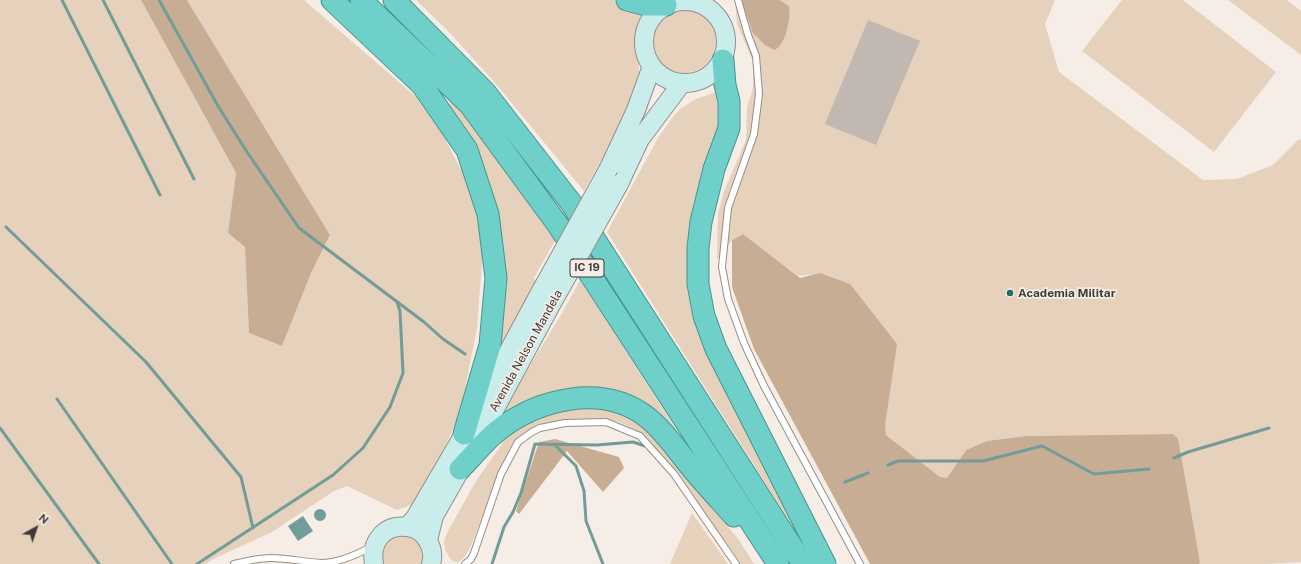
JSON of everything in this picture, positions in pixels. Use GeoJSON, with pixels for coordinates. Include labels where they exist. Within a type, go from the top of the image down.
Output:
{"type":"FeatureCollection","features":[{"type":"Feature","properties":{"kind":"highway"},"geometry":{"type":"LineString","coordinates":[[332,0],[422,85],[467,150],[488,214],[496,278],[490,345],[464,434]]}},
{"type":"Feature","properties":{"kind":"highway","name":"IC 19"},"geometry":{"type":"LineString","coordinates":[[361,0],[470,105],[558,225],[777,564]]}},
{"type":"Feature","properties":{"kind":"highway","name":"IC 19"},"geometry":{"type":"LineString","coordinates":[[394,0],[485,92],[572,204],[803,564]]}},
{"type":"Feature","properties":{"kind":"highway"},"geometry":{"type":"LineString","coordinates":[[628,0],[646,5],[666,5]]}},
{"type":"Feature","properties":{"kind":"highway"},"geometry":{"type":"LineString","coordinates":[[723,60],[725,85],[729,101],[729,128],[714,169],[701,222],[698,248],[698,284],[704,316],[716,349],[825,564]]}},
{"type":"Feature","properties":{"kind":"highway"},"geometry":{"type":"LineString","coordinates":[[460,469],[496,432],[525,413],[541,406],[557,401],[578,398],[604,399],[618,402],[635,410],[647,418],[663,433],[777,564]]}},
{"type":"Feature","properties":{"kind":"main road"},"geometry":{"type":"LineString","coordinates":[[691,0],[704,5],[717,7],[724,26],[727,41],[726,51],[723,60],[713,74],[698,82],[682,83],[670,81],[660,75],[646,56],[644,44],[645,32],[649,21],[656,12],[666,5],[678,1],[691,0]]}},
{"type":"Feature","properties":{"kind":"main road","name":"Avenida Nelson Mandela"},"geometry":{"type":"LineString","coordinates":[[428,540],[434,516],[497,405],[547,296],[636,110],[652,66]]}},
{"type":"Feature","properties":{"kind":"main road","name":"Avenida Nelson Mandela"},"geometry":{"type":"LineString","coordinates":[[407,526],[415,518],[547,296],[619,184],[640,139],[682,83]]}},
{"type":"Feature","properties":{"kind":"main road"},"geometry":{"type":"LineString","coordinates":[[374,564],[372,556],[374,546],[379,537],[392,528],[407,526],[419,532],[428,540],[431,547],[433,563]]}},
{"type":"Feature","properties":{"kind":"lane"},"geometry":{"type":"LineString","coordinates":[[738,0],[756,56],[759,94],[754,134],[728,208],[722,267],[728,299],[744,343],[764,386],[860,564]]}},
{"type":"Feature","properties":{"kind":"lane"},"geometry":{"type":"LineString","coordinates":[[465,564],[471,559],[474,553],[501,474],[518,442],[540,428],[565,423],[606,422],[640,436],[674,474],[736,564]]}},
{"type":"Feature","properties":{"kind":"lane"},"geometry":{"type":"LineString","coordinates":[[234,564],[245,561],[271,558],[322,563],[360,553],[374,546]]}},
{"type":"Feature","properties":{"kind":"shaded area"},"geometry":{"type":"Polygon","coordinates":[[[0,0],[141,0],[236,173],[228,233],[245,247],[249,333],[282,346],[311,273],[330,235],[187,0],[304,0],[415,96],[443,135],[472,191],[480,221],[480,238],[483,249],[477,328],[460,414],[441,455],[414,504],[397,510],[347,486],[334,491],[272,532],[213,559],[206,564],[0,564],[0,0]]]}},
{"type":"Feature","properties":{"kind":"shaded area"},"geometry":{"type":"Polygon","coordinates":[[[141,0],[187,0],[330,235],[311,273],[282,346],[249,333],[245,247],[228,233],[236,173],[141,0]]]}},
{"type":"Feature","properties":{"kind":"shaded area"},"geometry":{"type":"Polygon","coordinates":[[[416,0],[614,0],[644,11],[639,20],[636,37],[639,64],[638,83],[615,135],[584,191],[496,84],[449,32],[416,0]]]}},
{"type":"Feature","properties":{"kind":"shaded area","name":"Academia Militar"},"geometry":{"type":"Polygon","coordinates":[[[735,0],[1055,0],[1045,24],[1059,72],[1203,180],[1237,179],[1273,165],[1299,139],[1301,140],[1301,562],[1267,564],[1199,564],[1200,561],[1173,434],[1026,436],[987,441],[966,450],[947,478],[940,477],[886,435],[885,425],[817,274],[798,276],[743,234],[732,240],[717,260],[718,214],[724,191],[746,140],[747,107],[753,88],[753,62],[737,24],[735,0]]]}},
{"type":"Feature","properties":{"kind":"shaded area"},"geometry":{"type":"Polygon","coordinates":[[[741,0],[779,0],[789,6],[789,17],[785,37],[782,43],[774,50],[765,45],[753,33],[741,0]]]}},
{"type":"Feature","properties":{"kind":"shaded area"},"geometry":{"type":"Polygon","coordinates":[[[1122,0],[1183,0],[1276,72],[1214,152],[1082,51],[1122,0]]]}},
{"type":"Feature","properties":{"kind":"shaded area"},"geometry":{"type":"Polygon","coordinates":[[[1228,0],[1287,0],[1301,11],[1301,55],[1228,0]]]}},
{"type":"Feature","properties":{"kind":"shaded area"},"geometry":{"type":"Polygon","coordinates":[[[678,9],[690,9],[707,18],[714,29],[716,41],[714,53],[707,64],[690,73],[678,73],[666,68],[657,59],[652,47],[652,35],[657,23],[666,14],[678,9]]]}},
{"type":"Feature","properties":{"kind":"shaded area"},"geometry":{"type":"Polygon","coordinates":[[[719,91],[723,115],[692,265],[802,541],[607,232],[658,138],[672,118],[680,109],[696,99],[719,91]]]}},
{"type":"Feature","properties":{"kind":"shaded area"},"geometry":{"type":"Polygon","coordinates":[[[453,102],[556,239],[534,278],[536,281],[492,370],[496,332],[480,168],[448,104],[453,102]]]}},
{"type":"Feature","properties":{"kind":"shaded area"},"geometry":{"type":"Polygon","coordinates":[[[743,234],[800,278],[820,273],[850,284],[897,344],[885,425],[886,435],[940,477],[947,478],[966,450],[987,441],[1026,436],[1173,434],[1178,439],[1200,562],[1199,564],[870,564],[754,349],[732,287],[732,240],[743,234]]]}},
{"type":"Feature","properties":{"kind":"shaded area"},"geometry":{"type":"Polygon","coordinates":[[[580,280],[684,442],[611,395],[497,419],[561,315],[580,280]]]}},
{"type":"Feature","properties":{"kind":"shaded area"},"geometry":{"type":"Polygon","coordinates":[[[605,407],[632,420],[655,439],[739,540],[754,564],[741,564],[726,542],[648,442],[634,429],[617,421],[601,419],[554,423],[536,427],[519,437],[511,446],[503,464],[470,548],[463,559],[457,563],[451,560],[445,550],[444,541],[448,531],[476,481],[502,444],[501,438],[508,431],[559,408],[605,407]]]}},
{"type":"Feature","properties":{"kind":"shaded area"},"geometry":{"type":"Polygon","coordinates":[[[555,439],[619,457],[624,468],[603,492],[567,451],[519,514],[516,511],[539,442],[555,439]]]}},
{"type":"Feature","properties":{"kind":"shaded area"},"geometry":{"type":"Polygon","coordinates":[[[692,513],[728,564],[670,564],[692,513]]]}},
{"type":"Feature","properties":{"kind":"shaded area"},"geometry":{"type":"Polygon","coordinates":[[[396,535],[410,536],[420,544],[423,564],[380,564],[379,561],[386,540],[396,535]]]}},
{"type":"Feature","properties":{"kind":"water"},"geometry":{"type":"Polygon","coordinates":[[[318,509],[322,509],[326,515],[322,521],[318,521],[314,517],[314,513],[318,509]]]}},
{"type":"Feature","properties":{"kind":"water"},"geometry":{"type":"Polygon","coordinates":[[[303,516],[313,531],[298,541],[288,526],[303,516]]]}},
{"type":"Feature","properties":{"kind":"building"},"geometry":{"type":"Polygon","coordinates":[[[868,20],[920,41],[876,145],[825,124],[868,20]]]}},
{"type":"Feature","properties":{"kind":"waterway"},"geometry":{"type":"LineString","coordinates":[[62,0],[160,195]]}},
{"type":"Feature","properties":{"kind":"waterway"},"geometry":{"type":"LineString","coordinates":[[103,0],[194,179]]}},
{"type":"Feature","properties":{"kind":"waterway"},"geometry":{"type":"LineString","coordinates":[[159,0],[218,106],[247,152],[299,228],[424,322],[443,339],[465,354]]}},
{"type":"Feature","properties":{"kind":"waterway"},"geometry":{"type":"LineString","coordinates":[[6,227],[146,362],[241,477],[253,528]]}},
{"type":"Feature","properties":{"kind":"waterway"},"geometry":{"type":"LineString","coordinates":[[197,564],[333,475],[363,448],[390,407],[403,373],[400,311],[397,302]]}},
{"type":"Feature","properties":{"kind":"waterway"},"geometry":{"type":"LineString","coordinates":[[57,399],[172,564]]}},
{"type":"Feature","properties":{"kind":"waterway"},"geometry":{"type":"LineString","coordinates":[[0,428],[99,564]]}},
{"type":"Feature","properties":{"kind":"waterway"},"geometry":{"type":"LineString","coordinates":[[1174,458],[1188,452],[1269,428]]}},
{"type":"Feature","properties":{"kind":"waterway"},"geometry":{"type":"LineString","coordinates":[[492,564],[504,527],[513,512],[521,493],[535,444],[597,445],[633,442],[645,446]]}},
{"type":"Feature","properties":{"kind":"waterway"},"geometry":{"type":"LineString","coordinates":[[555,445],[576,466],[584,491],[586,521],[603,564]]}},
{"type":"Feature","properties":{"kind":"waterway"},"geometry":{"type":"LineString","coordinates":[[888,465],[898,461],[983,461],[1042,446],[1094,474],[1149,469]]}},
{"type":"Feature","properties":{"kind":"waterway"},"geometry":{"type":"LineString","coordinates":[[845,482],[868,473]]}},
{"type":"Feature","properties":{"kind":"place","name":"Academia Militar"},"geometry":{"type":"Point","coordinates":[1010,293]}}]}
